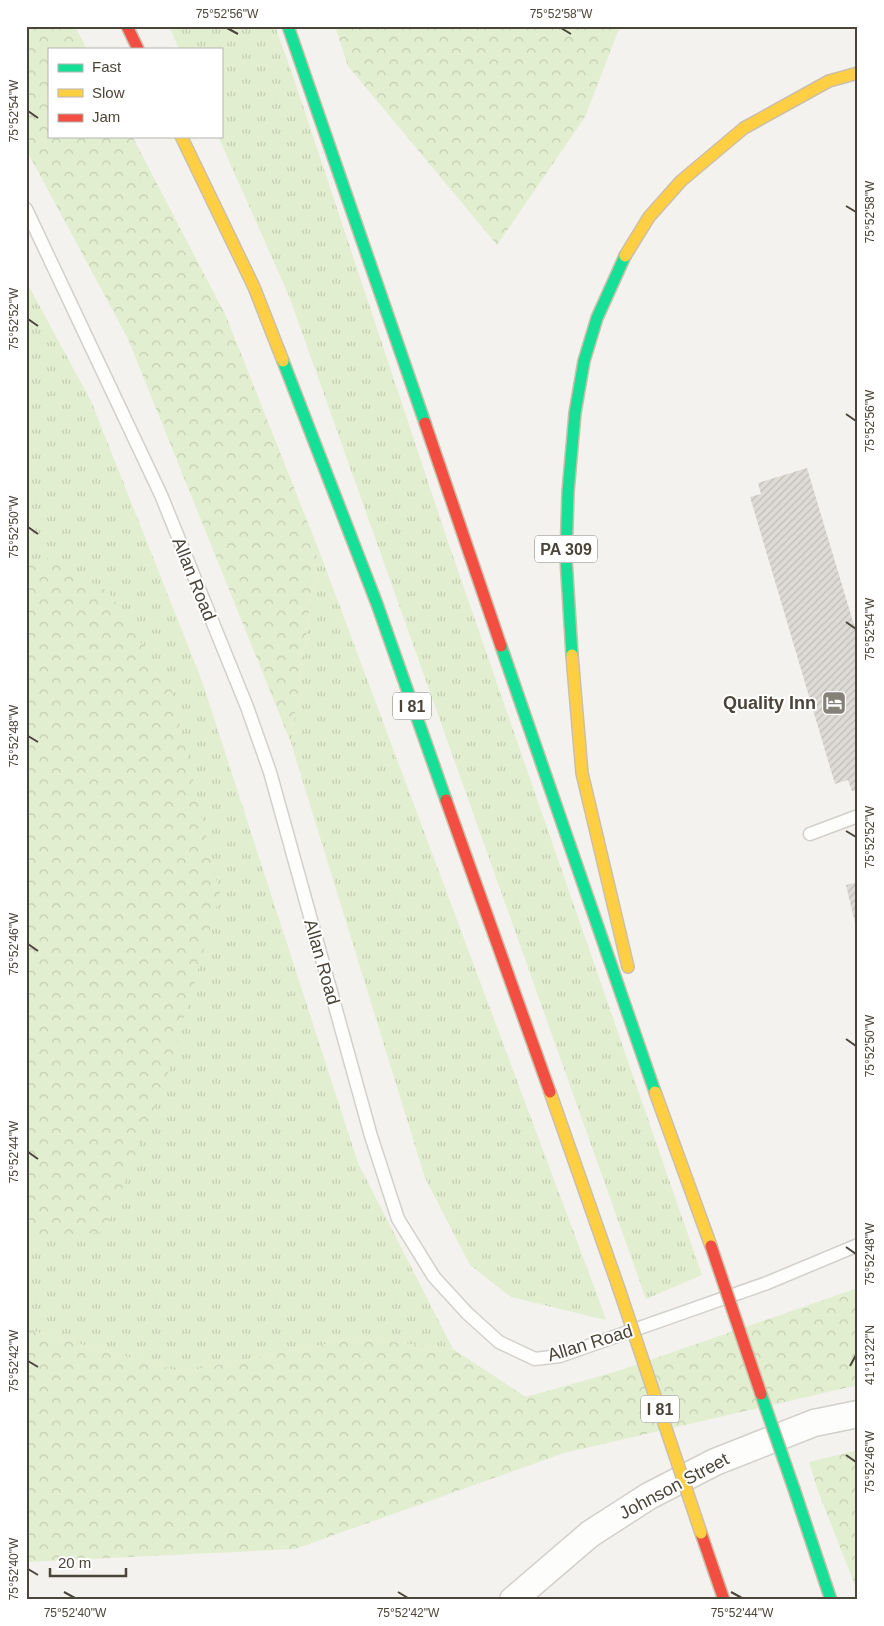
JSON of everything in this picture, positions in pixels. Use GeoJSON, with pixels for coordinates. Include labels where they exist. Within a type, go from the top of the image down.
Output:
{"type":"FeatureCollection","features":[{"type":"Feature","properties":{"kind":"highway"},"geometry":{"type":"LineString","coordinates":[[127,26],[138,48]]}},
{"type":"Feature","properties":{"kind":"highway"},"geometry":{"type":"LineString","coordinates":[[288,26],[662,1114],[711,1246],[831,1600]]}},
{"type":"Feature","properties":{"kind":"highway","name":"PA 309"},"geometry":{"type":"LineString","coordinates":[[631,982],[582,773],[573,671],[566,558],[575,413],[584,361],[597,318],[624,259],[649,217],[681,180],[744,128],[829,81],[858,72]]}},
{"type":"Feature","properties":{"kind":"highway"},"geometry":{"type":"LineString","coordinates":[[829,81],[858,82]]}},
{"type":"Feature","properties":{"kind":"highway","name":"I 81"},"geometry":{"type":"LineString","coordinates":[[181,138],[254,287],[376,604],[618,1286],[724,1600]]}},
{"type":"Feature","properties":{"kind":"highway"},"geometry":{"type":"LineString","coordinates":[[636,1000],[662,1114]]}},
{"type":"Feature","properties":{"kind":"street","name":"Johnson Street"},"geometry":{"type":"LineString","coordinates":[[513,1600],[590,1534],[649,1496],[714,1462],[814,1423],[858,1414]]}},
{"type":"Feature","properties":{"kind":"lane","name":"Allan Road"},"geometry":{"type":"LineString","coordinates":[[26,210],[161,495],[247,707],[270,772],[363,1108],[398,1219],[434,1277],[467,1313],[499,1342],[535,1359],[560,1356],[767,1283],[858,1246]]}},
{"type":"Feature","properties":{"kind":"lane"},"geometry":{"type":"LineString","coordinates":[[810,834],[858,816]]}},
{"type":"Feature","properties":{"kind":"green space"},"geometry":{"type":"Polygon","coordinates":[[[26,26],[75,27],[86,48],[48,48],[48,138],[133,138],[226,316],[318,548],[291,743],[128,339],[26,149],[26,26]]]}},
{"type":"Feature","properties":{"kind":"green space"},"geometry":{"type":"Polygon","coordinates":[[[169,26],[275,26],[446,536],[702,1275],[646,1299],[289,296],[219,138],[222,138],[222,48],[179,48],[169,26]]]}},
{"type":"Feature","properties":{"kind":"green space"},"geometry":{"type":"Polygon","coordinates":[[[335,26],[620,26],[585,117],[497,245],[348,66],[335,26]]]}},
{"type":"Feature","properties":{"kind":"green space"},"geometry":{"type":"Polygon","coordinates":[[[26,281],[91,401],[202,681],[358,1163],[453,1349],[357,1338],[182,1372],[26,1329],[26,281]]]}},
{"type":"Feature","properties":{"kind":"green space"},"geometry":{"type":"Polygon","coordinates":[[[318,548],[606,1320],[511,1297],[470,1265],[425,1178],[291,743],[318,548]]]}},
{"type":"Feature","properties":{"kind":"green space"},"geometry":{"type":"Polygon","coordinates":[[[48,558],[109,592],[172,691],[220,895],[168,1073],[105,1232],[26,1239],[26,791],[28,784],[26,781],[26,567],[48,558]]]}},
{"type":"Feature","properties":{"kind":"green space"},"geometry":{"type":"Polygon","coordinates":[[[858,1288],[858,1385],[564,1453],[295,1549],[26,1562],[26,1329],[182,1372],[357,1338],[453,1349],[526,1397],[618,1371],[858,1288]]]}},
{"type":"Feature","properties":{"kind":"green space"},"geometry":{"type":"Polygon","coordinates":[[[858,1450],[858,1593],[818,1491],[809,1462],[858,1450]]]}},
{"type":"Feature","properties":{"kind":"building","name":"Quality Inn"},"geometry":{"type":"Polygon","coordinates":[[[807,468],[854,625],[858,624],[858,790],[852,791],[848,780],[835,784],[750,497],[761,494],[758,483],[807,468]]]}},
{"type":"Feature","properties":{"kind":"building"},"geometry":{"type":"Polygon","coordinates":[[[858,882],[858,932],[857,932],[846,885],[858,882]]]}},
{"type":"Feature","properties":{"kind":"traffic: fast"},"geometry":{"type":"LineString","coordinates":[[288,26],[425,423]]}},
{"type":"Feature","properties":{"kind":"traffic: fast"},"geometry":{"type":"LineString","coordinates":[[572,655],[566,558],[568,492],[575,413],[584,361],[597,318],[625,256]]}},
{"type":"Feature","properties":{"kind":"traffic: fast"},"geometry":{"type":"LineString","coordinates":[[283,361],[377,604],[446,800]]}},
{"type":"Feature","properties":{"kind":"traffic: fast"},"geometry":{"type":"LineString","coordinates":[[501,646],[655,1092]]}},
{"type":"Feature","properties":{"kind":"traffic: fast"},"geometry":{"type":"LineString","coordinates":[[761,1394],[794,1489]]}},
{"type":"Feature","properties":{"kind":"traffic: fast"},"geometry":{"type":"LineString","coordinates":[[794,1489],[831,1600]]}},
{"type":"Feature","properties":{"kind":"traffic: slow"},"geometry":{"type":"LineString","coordinates":[[625,256],[649,217],[681,181],[744,128],[829,81],[858,73]]}},
{"type":"Feature","properties":{"kind":"traffic: slow"},"geometry":{"type":"LineString","coordinates":[[182,138],[254,287],[283,361]]}},
{"type":"Feature","properties":{"kind":"traffic: slow"},"geometry":{"type":"LineString","coordinates":[[572,655],[582,773],[628,967]]}},
{"type":"Feature","properties":{"kind":"traffic: slow"},"geometry":{"type":"LineString","coordinates":[[550,1092],[618,1286]]}},
{"type":"Feature","properties":{"kind":"traffic: slow"},"geometry":{"type":"LineString","coordinates":[[655,1092],[711,1246]]}},
{"type":"Feature","properties":{"kind":"traffic: slow"},"geometry":{"type":"LineString","coordinates":[[618,1286],[701,1533]]}},
{"type":"Feature","properties":{"kind":"traffic: jam"},"geometry":{"type":"LineString","coordinates":[[127,26],[138,48]]}},
{"type":"Feature","properties":{"kind":"traffic: jam"},"geometry":{"type":"LineString","coordinates":[[425,423],[501,646]]}},
{"type":"Feature","properties":{"kind":"traffic: jam"},"geometry":{"type":"LineString","coordinates":[[446,800],[550,1092]]}},
{"type":"Feature","properties":{"kind":"traffic: jam"},"geometry":{"type":"LineString","coordinates":[[711,1246],[761,1394]]}},
{"type":"Feature","properties":{"kind":"traffic: jam"},"geometry":{"type":"LineString","coordinates":[[701,1533],[724,1600]]}},
{"type":"Feature","properties":{"kind":"place","name":"Quality Inn"},"geometry":{"type":"Point","coordinates":[834,703]}}]}
